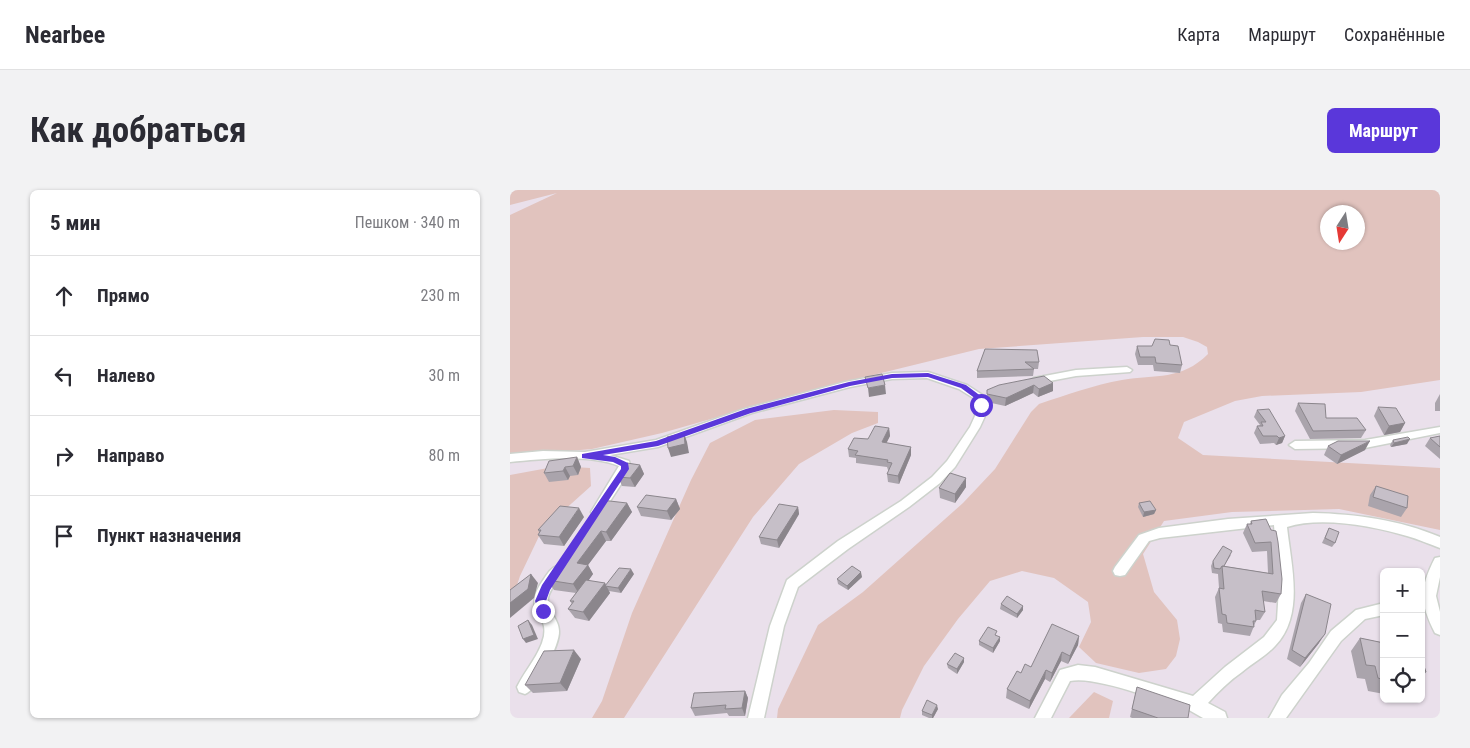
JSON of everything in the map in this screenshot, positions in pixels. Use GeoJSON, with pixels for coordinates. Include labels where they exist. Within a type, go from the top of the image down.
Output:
{"type":"FeatureCollection","features":[{"type":"Feature","properties":{"kind":"street"},"geometry":{"type":"LineString","coordinates":[[1021,383],[1076,373],[1127,370]]}},
{"type":"Feature","properties":{"kind":"street"},"geometry":{"type":"LineString","coordinates":[[585,456],[658,443],[748,411],[849,384],[892,376],[928,375],[978,392],[981,405],[976,427],[951,464],[936,480],[792,584],[777,626],[756,718]]}},
{"type":"Feature","properties":{"kind":"street"},"geometry":{"type":"LineString","coordinates":[[1295,445],[1365,444],[1440,430]]}},
{"type":"Feature","properties":{"kind":"street"},"geometry":{"type":"LineString","coordinates":[[510,458],[543,455],[585,456],[608,458],[625,464],[625,469],[592,520]]}},
{"type":"Feature","properties":{"kind":"street"},"geometry":{"type":"LineString","coordinates":[[556,465],[608,458]]}},
{"type":"Feature","properties":{"kind":"street"},"geometry":{"type":"LineString","coordinates":[[1120,571],[1144,538],[1159,533],[1266,520],[1366,521],[1393,526],[1440,543]]}},
{"type":"Feature","properties":{"kind":"street"},"geometry":{"type":"LineString","coordinates":[[1193,704],[1198,702],[1236,667],[1270,642],[1284,620],[1286,604],[1285,521]]}},
{"type":"Feature","properties":{"kind":"street"},"geometry":{"type":"LineString","coordinates":[[1440,562],[1429,585],[1425,602],[1440,629]]}},
{"type":"Feature","properties":{"kind":"street"},"geometry":{"type":"LineString","coordinates":[[525,687],[552,638],[552,623],[543,611],[540,601],[545,588],[562,563]]}},
{"type":"Feature","properties":{"kind":"street"},"geometry":{"type":"LineString","coordinates":[[1277,718],[1288,700],[1314,668],[1336,636],[1361,614],[1380,609]]}},
{"type":"Feature","properties":{"kind":"street"},"geometry":{"type":"LineString","coordinates":[[1043,718],[1066,675],[1078,672],[1095,674],[1193,704],[1219,718]]}},
{"type":"Feature","properties":{"kind":"shaded area"},"geometry":{"type":"Polygon","coordinates":[[[510,190],[1440,190],[1440,380],[1361,392],[1262,396],[1235,401],[1184,422],[1178,438],[1203,455],[1440,468],[1440,530],[1339,509],[1232,512],[1164,521],[1143,554],[1154,592],[1177,620],[1180,639],[1176,656],[1166,669],[1139,673],[1096,663],[1079,647],[1091,622],[1088,602],[1054,578],[1022,571],[990,581],[958,619],[924,666],[902,710],[900,718],[777,718],[778,709],[818,625],[863,592],[963,503],[995,469],[1031,412],[1039,404],[1080,390],[1112,382],[1178,373],[1198,363],[1208,354],[1207,347],[1183,337],[1143,337],[979,349],[812,390],[662,433],[592,449],[510,456],[510,215],[557,193],[510,205],[510,190]]]}},
{"type":"Feature","properties":{"kind":"shaded area"},"geometry":{"type":"Polygon","coordinates":[[[834,410],[878,412],[878,423],[852,433],[799,464],[753,517],[624,718],[592,718],[602,701],[632,613],[691,480],[710,443],[755,420],[834,410]]]}},
{"type":"Feature","properties":{"kind":"shaded area"},"geometry":{"type":"Polygon","coordinates":[[[559,466],[590,468],[591,486],[542,530],[520,576],[510,606],[510,475],[559,466]]]}},
{"type":"Feature","properties":{"kind":"shaded area"},"geometry":{"type":"Polygon","coordinates":[[[1094,692],[1113,701],[1109,718],[1069,718],[1094,692]]]}},
{"type":"Feature","properties":{"kind":"building"},"geometry":{"type":"Polygon","coordinates":[[[1155,339],[1169,340],[1170,345],[1178,346],[1182,365],[1156,363],[1155,357],[1140,357],[1137,346],[1152,346],[1155,339]]]}},
{"type":"Feature","properties":{"kind":"building"},"geometry":{"type":"Polygon","coordinates":[[[985,349],[1037,350],[1039,362],[1025,362],[1034,369],[977,371],[985,349]]]}},
{"type":"Feature","properties":{"kind":"building"},"geometry":{"type":"Polygon","coordinates":[[[882,374],[885,385],[868,388],[865,377],[882,374]]]}},
{"type":"Feature","properties":{"kind":"building"},"geometry":{"type":"Polygon","coordinates":[[[1044,376],[1053,383],[1039,389],[1034,385],[1006,398],[987,394],[987,390],[999,385],[1044,376]]]}},
{"type":"Feature","properties":{"kind":"building"},"geometry":{"type":"Polygon","coordinates":[[[1298,403],[1325,404],[1326,418],[1357,418],[1366,430],[1313,431],[1298,403]]]}},
{"type":"Feature","properties":{"kind":"building"},"geometry":{"type":"Polygon","coordinates":[[[1378,407],[1396,408],[1405,423],[1389,426],[1378,407]]]}},
{"type":"Feature","properties":{"kind":"building"},"geometry":{"type":"Polygon","coordinates":[[[1269,409],[1285,436],[1279,438],[1277,436],[1263,436],[1257,426],[1263,426],[1261,422],[1266,422],[1257,410],[1269,409]]]}},
{"type":"Feature","properties":{"kind":"building"},"geometry":{"type":"Polygon","coordinates":[[[875,426],[889,428],[882,442],[911,447],[898,476],[887,474],[892,463],[887,462],[888,460],[855,455],[858,451],[848,449],[854,438],[868,439],[875,426]]]}},
{"type":"Feature","properties":{"kind":"building"},"geometry":{"type":"Polygon","coordinates":[[[684,433],[685,444],[668,448],[667,437],[684,433]]]}},
{"type":"Feature","properties":{"kind":"building"},"geometry":{"type":"Polygon","coordinates":[[[1440,436],[1440,447],[1430,438],[1440,436]]]}},
{"type":"Feature","properties":{"kind":"building"},"geometry":{"type":"Polygon","coordinates":[[[1408,437],[1410,439],[1394,443],[1393,440],[1408,437]]]}},
{"type":"Feature","properties":{"kind":"building"},"geometry":{"type":"Polygon","coordinates":[[[1338,441],[1370,441],[1341,455],[1328,446],[1338,441]]]}},
{"type":"Feature","properties":{"kind":"building"},"geometry":{"type":"Polygon","coordinates":[[[577,457],[573,466],[565,467],[563,471],[544,473],[549,461],[577,457]]]}},
{"type":"Feature","properties":{"kind":"building"},"geometry":{"type":"Polygon","coordinates":[[[627,463],[640,465],[630,478],[618,477],[627,463]]]}},
{"type":"Feature","properties":{"kind":"building"},"geometry":{"type":"Polygon","coordinates":[[[950,473],[966,478],[955,494],[939,488],[950,473]]]}},
{"type":"Feature","properties":{"kind":"building"},"geometry":{"type":"Polygon","coordinates":[[[1376,486],[1408,496],[1407,508],[1373,497],[1376,486]]]}},
{"type":"Feature","properties":{"kind":"building"},"geometry":{"type":"Polygon","coordinates":[[[646,495],[676,499],[667,511],[637,507],[646,495]]]}},
{"type":"Feature","properties":{"kind":"building"},"geometry":{"type":"Polygon","coordinates":[[[601,500],[627,503],[606,532],[601,531],[577,563],[588,565],[573,584],[547,580],[601,500]]]}},
{"type":"Feature","properties":{"kind":"building"},"geometry":{"type":"Polygon","coordinates":[[[1150,501],[1156,510],[1144,512],[1139,503],[1150,501]]]}},
{"type":"Feature","properties":{"kind":"building"},"geometry":{"type":"Polygon","coordinates":[[[779,504],[798,507],[777,540],[759,537],[779,504]]]}},
{"type":"Feature","properties":{"kind":"building"},"geometry":{"type":"Polygon","coordinates":[[[560,506],[579,508],[559,537],[538,535],[541,530],[538,530],[560,506]]]}},
{"type":"Feature","properties":{"kind":"building"},"geometry":{"type":"Polygon","coordinates":[[[1266,519],[1271,530],[1276,531],[1282,579],[1281,594],[1262,591],[1265,612],[1255,610],[1256,621],[1253,621],[1254,627],[1227,623],[1226,615],[1222,614],[1219,588],[1224,589],[1222,566],[1273,574],[1271,542],[1255,543],[1247,524],[1252,524],[1251,521],[1266,519]]]}},
{"type":"Feature","properties":{"kind":"building"},"geometry":{"type":"Polygon","coordinates":[[[1329,528],[1339,532],[1335,543],[1325,538],[1329,528]]]}},
{"type":"Feature","properties":{"kind":"building"},"geometry":{"type":"Polygon","coordinates":[[[1223,546],[1232,551],[1224,566],[1220,569],[1214,568],[1213,561],[1223,546]]]}},
{"type":"Feature","properties":{"kind":"building"},"geometry":{"type":"Polygon","coordinates":[[[852,566],[861,572],[847,586],[837,579],[852,566]]]}},
{"type":"Feature","properties":{"kind":"building"},"geometry":{"type":"Polygon","coordinates":[[[619,568],[631,569],[618,588],[605,586],[619,568]]]}},
{"type":"Feature","properties":{"kind":"building"},"geometry":{"type":"Polygon","coordinates":[[[531,574],[528,589],[510,603],[510,590],[531,574]]]}},
{"type":"Feature","properties":{"kind":"building"},"geometry":{"type":"Polygon","coordinates":[[[586,580],[605,583],[583,612],[568,609],[574,601],[570,601],[586,580]]]}},
{"type":"Feature","properties":{"kind":"building"},"geometry":{"type":"Polygon","coordinates":[[[1306,594],[1331,604],[1325,634],[1305,658],[1292,650],[1306,594]]]}},
{"type":"Feature","properties":{"kind":"building"},"geometry":{"type":"Polygon","coordinates":[[[1007,596],[1023,606],[1017,614],[1001,604],[1007,596]]]}},
{"type":"Feature","properties":{"kind":"building"},"geometry":{"type":"Polygon","coordinates":[[[528,620],[534,635],[523,639],[518,626],[528,620]]]}},
{"type":"Feature","properties":{"kind":"building"},"geometry":{"type":"Polygon","coordinates":[[[1052,624],[1079,636],[1070,656],[1062,652],[1052,673],[1046,670],[1030,701],[1007,689],[1017,671],[1021,673],[1025,664],[1031,667],[1052,624]]]}},
{"type":"Feature","properties":{"kind":"building"},"geometry":{"type":"Polygon","coordinates":[[[988,627],[997,631],[995,635],[1000,637],[993,648],[979,641],[988,627]]]}},
{"type":"Feature","properties":{"kind":"building"},"geometry":{"type":"Polygon","coordinates":[[[1360,638],[1380,642],[1380,679],[1378,678],[1375,666],[1366,665],[1360,638]]]}},
{"type":"Feature","properties":{"kind":"building"},"geometry":{"type":"Polygon","coordinates":[[[574,650],[560,683],[525,685],[544,651],[574,650]]]}},
{"type":"Feature","properties":{"kind":"building"},"geometry":{"type":"Polygon","coordinates":[[[955,653],[964,658],[957,669],[947,664],[955,653]]]}},
{"type":"Feature","properties":{"kind":"building"},"geometry":{"type":"Polygon","coordinates":[[[1137,687],[1190,705],[1188,718],[1158,718],[1132,709],[1137,687]]]}},
{"type":"Feature","properties":{"kind":"building"},"geometry":{"type":"Polygon","coordinates":[[[745,691],[742,708],[725,709],[726,705],[691,708],[694,693],[745,691]]]}},
{"type":"Feature","properties":{"kind":"building"},"geometry":{"type":"Polygon","coordinates":[[[927,700],[937,705],[932,715],[922,711],[927,700]]]}},
{"type":"Feature","properties":{"kind":"route"},"geometry":{"type":"LineString","coordinates":[[543,611],[540,601],[545,588],[625,469],[625,464],[615,460],[585,456],[658,443],[748,411],[849,384],[892,376],[928,375],[950,381],[980,398],[981,405]]}}]}
